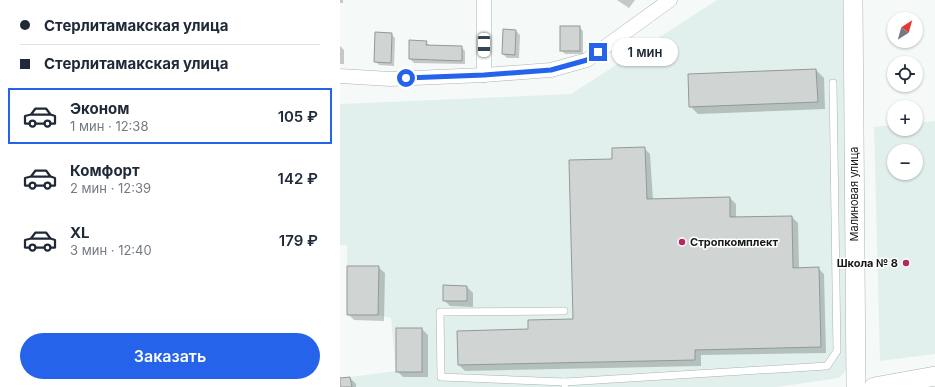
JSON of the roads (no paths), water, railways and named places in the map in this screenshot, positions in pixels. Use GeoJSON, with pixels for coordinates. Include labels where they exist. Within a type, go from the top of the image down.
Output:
{"type":"FeatureCollection","features":[{"type":"Feature","properties":{"kind":"street"},"geometry":{"type":"LineString","coordinates":[[484,0],[484,75]]}},
{"type":"Feature","properties":{"kind":"street"},"geometry":{"type":"LineString","coordinates":[[340,76],[390,79],[484,75],[551,70],[587,60],[670,0]]}},
{"type":"Feature","properties":{"kind":"street","name":"Малиновая улица"},"geometry":{"type":"LineString","coordinates":[[853,0],[856,387]]}},
{"type":"Feature","properties":{"kind":"street"},"geometry":{"type":"LineString","coordinates":[[874,387],[935,376]]}},
{"type":"Feature","properties":{"kind":"lane"},"geometry":{"type":"LineString","coordinates":[[564,311],[440,312],[441,377],[565,385],[827,366],[837,351],[833,83]]}},
{"type":"Feature","properties":{"kind":"place","name":"Стропкомплект"},"geometry":{"type":"Point","coordinates":[682,242]}},
{"type":"Feature","properties":{"kind":"place","name":"Школа № 8"},"geometry":{"type":"Point","coordinates":[906,263]}}]}
